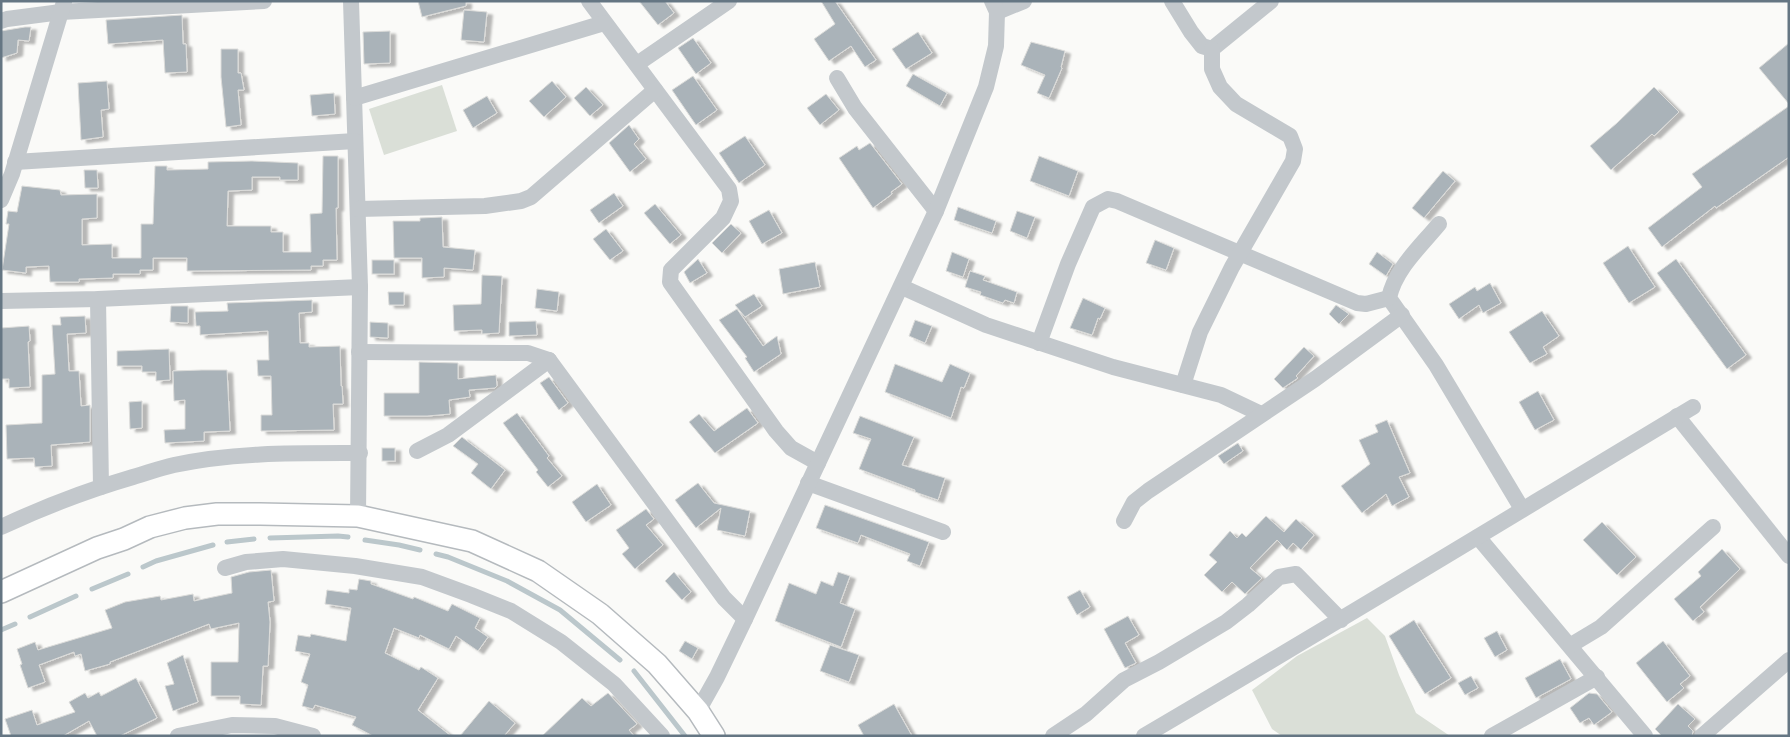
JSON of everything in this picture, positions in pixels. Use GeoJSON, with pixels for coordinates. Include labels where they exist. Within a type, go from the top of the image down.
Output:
{"type":"FeatureCollection","features":[{"type":"Feature","properties":{"kind":"main road"},"geometry":{"type":"LineString","coordinates":[[1,592],[97,548],[124,539],[150,527],[185,518],[217,514],[358,516],[472,541],[538,571],[600,614],[657,664],[698,711],[714,736]]}},
{"type":"Feature","properties":{"kind":"street"},"geometry":{"type":"LineString","coordinates":[[1,21],[63,6],[264,1]]}},
{"type":"Feature","properties":{"kind":"street"},"geometry":{"type":"LineString","coordinates":[[351,1],[360,287],[358,516]]}},
{"type":"Feature","properties":{"kind":"street"},"geometry":{"type":"LineString","coordinates":[[589,1],[729,189],[731,202],[723,218],[671,270],[670,282],[776,431],[791,448],[818,463]]}},
{"type":"Feature","properties":{"kind":"street"},"geometry":{"type":"LineString","coordinates":[[637,64],[729,1]]}},
{"type":"Feature","properties":{"kind":"street"},"geometry":{"type":"LineString","coordinates":[[698,711],[745,619],[936,211],[986,87],[996,46],[994,7],[1024,1]]}},
{"type":"Feature","properties":{"kind":"street"},"geometry":{"type":"LineString","coordinates":[[1172,1],[1202,46],[1212,49]]}},
{"type":"Feature","properties":{"kind":"street"},"geometry":{"type":"LineString","coordinates":[[1212,49],[1271,1]]}},
{"type":"Feature","properties":{"kind":"street"},"geometry":{"type":"LineString","coordinates":[[1,200],[63,6]]}},
{"type":"Feature","properties":{"kind":"street"},"geometry":{"type":"LineString","coordinates":[[354,98],[604,23]]}},
{"type":"Feature","properties":{"kind":"street"},"geometry":{"type":"LineString","coordinates":[[1183,385],[1200,332],[1240,252],[1292,161],[1295,149],[1290,136],[1236,104],[1220,87],[1212,69],[1212,49]]}},
{"type":"Feature","properties":{"kind":"street"},"geometry":{"type":"LineString","coordinates":[[837,78],[855,108],[936,211]]}},
{"type":"Feature","properties":{"kind":"street"},"geometry":{"type":"LineString","coordinates":[[358,209],[485,206],[521,201],[531,197],[655,90]]}},
{"type":"Feature","properties":{"kind":"street"},"geometry":{"type":"LineString","coordinates":[[9,171],[355,141]]}},
{"type":"Feature","properties":{"kind":"street"},"geometry":{"type":"LineString","coordinates":[[1039,343],[1068,264],[1093,207],[1108,199],[1240,252],[1357,303],[1366,304],[1389,298]]}},
{"type":"Feature","properties":{"kind":"street"},"geometry":{"type":"LineString","coordinates":[[1439,224],[1405,264],[1391,287],[1389,298],[1436,365],[1522,509]]}},
{"type":"Feature","properties":{"kind":"street"},"geometry":{"type":"LineString","coordinates":[[1,301],[98,299],[360,287]]}},
{"type":"Feature","properties":{"kind":"street"},"geometry":{"type":"LineString","coordinates":[[902,287],[986,325],[1113,368],[1221,395],[1262,414]]}},
{"type":"Feature","properties":{"kind":"street"},"geometry":{"type":"LineString","coordinates":[[98,299],[101,487]]}},
{"type":"Feature","properties":{"kind":"street"},"geometry":{"type":"LineString","coordinates":[[1124,521],[1134,502],[1315,379],[1402,315]]}},
{"type":"Feature","properties":{"kind":"street"},"geometry":{"type":"LineString","coordinates":[[359,352],[528,353],[548,360],[724,598],[745,619]]}},
{"type":"Feature","properties":{"kind":"street"},"geometry":{"type":"LineString","coordinates":[[417,451],[448,435],[548,360]]}},
{"type":"Feature","properties":{"kind":"street"},"geometry":{"type":"LineString","coordinates":[[1144,736],[1341,620],[1693,407]]}},
{"type":"Feature","properties":{"kind":"street"},"geometry":{"type":"LineString","coordinates":[[1677,416],[1789,556]]}},
{"type":"Feature","properties":{"kind":"street"},"geometry":{"type":"LineString","coordinates":[[1,527],[101,487],[174,465],[230,456],[360,453]]}},
{"type":"Feature","properties":{"kind":"street"},"geometry":{"type":"LineString","coordinates":[[808,483],[943,532]]}},
{"type":"Feature","properties":{"kind":"street"},"geometry":{"type":"LineString","coordinates":[[1571,645],[1601,627],[1713,527]]}},
{"type":"Feature","properties":{"kind":"street"},"geometry":{"type":"LineString","coordinates":[[1478,537],[1646,736]]}},
{"type":"Feature","properties":{"kind":"street"},"geometry":{"type":"LineString","coordinates":[[225,568],[246,562],[283,558],[355,566],[422,577],[471,595],[511,611],[561,642],[614,684],[662,736]]}},
{"type":"Feature","properties":{"kind":"street"},"geometry":{"type":"LineString","coordinates":[[1052,736],[1086,714],[1124,680],[1159,662],[1226,622],[1280,577],[1296,574],[1341,620]]}},
{"type":"Feature","properties":{"kind":"street"},"geometry":{"type":"LineString","coordinates":[[1702,736],[1789,660]]}},
{"type":"Feature","properties":{"kind":"street"},"geometry":{"type":"LineString","coordinates":[[1492,736],[1597,677]]}},
{"type":"Feature","properties":{"kind":"street"},"geometry":{"type":"LineString","coordinates":[[178,736],[232,724],[275,726],[313,736]]}},
{"type":"Feature","properties":{"kind":"shaded area"},"geometry":{"type":"Polygon","coordinates":[[[442,85],[457,131],[384,155],[369,109],[442,85]]]}},
{"type":"Feature","properties":{"kind":"shaded area"},"geometry":{"type":"Polygon","coordinates":[[[1367,618],[1385,636],[1399,675],[1416,713],[1450,736],[1282,736],[1272,729],[1252,690],[1297,656],[1367,618]]]}},
{"type":"Feature","properties":{"kind":"building"},"geometry":{"type":"Polygon","coordinates":[[[418,1],[466,1],[466,6],[422,17],[418,1]]]}},
{"type":"Feature","properties":{"kind":"building"},"geometry":{"type":"Polygon","coordinates":[[[639,1],[665,1],[674,13],[658,25],[639,1]]]}},
{"type":"Feature","properties":{"kind":"building"},"geometry":{"type":"Polygon","coordinates":[[[821,1],[835,1],[876,60],[865,67],[851,46],[829,61],[814,39],[835,24],[821,1]]]}},
{"type":"Feature","properties":{"kind":"building"},"geometry":{"type":"Polygon","coordinates":[[[464,10],[487,12],[484,42],[461,40],[464,10]]]}},
{"type":"Feature","properties":{"kind":"building"},"geometry":{"type":"Polygon","coordinates":[[[182,15],[183,44],[186,44],[187,72],[165,73],[163,40],[108,44],[106,20],[182,15]]]}},
{"type":"Feature","properties":{"kind":"building"},"geometry":{"type":"Polygon","coordinates":[[[31,27],[29,41],[18,40],[17,53],[1,58],[1,31],[31,27]]]}},
{"type":"Feature","properties":{"kind":"building"},"geometry":{"type":"Polygon","coordinates":[[[390,31],[390,63],[364,64],[363,32],[390,31]]]}},
{"type":"Feature","properties":{"kind":"building"},"geometry":{"type":"Polygon","coordinates":[[[918,32],[932,53],[906,69],[892,49],[918,32]]]}},
{"type":"Feature","properties":{"kind":"building"},"geometry":{"type":"Polygon","coordinates":[[[693,38],[711,63],[696,74],[678,48],[693,38]]]}},
{"type":"Feature","properties":{"kind":"building"},"geometry":{"type":"Polygon","coordinates":[[[1031,42],[1065,51],[1062,68],[1049,98],[1037,93],[1045,75],[1021,65],[1031,42]]]}},
{"type":"Feature","properties":{"kind":"building"},"geometry":{"type":"Polygon","coordinates":[[[1789,43],[1789,104],[1759,68],[1789,43]]]}},
{"type":"Feature","properties":{"kind":"building"},"geometry":{"type":"Polygon","coordinates":[[[221,49],[238,49],[238,73],[241,73],[244,90],[238,90],[241,125],[226,127],[221,77],[221,49]]]}},
{"type":"Feature","properties":{"kind":"building"},"geometry":{"type":"Polygon","coordinates":[[[913,74],[947,93],[940,106],[906,86],[913,74]]]}},
{"type":"Feature","properties":{"kind":"building"},"geometry":{"type":"Polygon","coordinates":[[[693,76],[717,110],[696,125],[672,90],[693,76]]]}},
{"type":"Feature","properties":{"kind":"building"},"geometry":{"type":"Polygon","coordinates":[[[107,81],[109,109],[101,110],[103,137],[81,140],[78,83],[107,81]]]}},
{"type":"Feature","properties":{"kind":"building"},"geometry":{"type":"Polygon","coordinates":[[[552,81],[566,97],[544,117],[529,101],[552,81]]]}},
{"type":"Feature","properties":{"kind":"building"},"geometry":{"type":"Polygon","coordinates":[[[586,87],[603,105],[590,116],[574,98],[586,87]]]}},
{"type":"Feature","properties":{"kind":"building"},"geometry":{"type":"Polygon","coordinates":[[[1654,87],[1679,112],[1654,136],[1652,134],[1611,170],[1590,146],[1654,87]]]}},
{"type":"Feature","properties":{"kind":"building"},"geometry":{"type":"Polygon","coordinates":[[[334,93],[335,114],[312,116],[310,95],[334,93]]]}},
{"type":"Feature","properties":{"kind":"building"},"geometry":{"type":"Polygon","coordinates":[[[826,94],[839,110],[820,125],[807,108],[826,94]]]}},
{"type":"Feature","properties":{"kind":"building"},"geometry":{"type":"Polygon","coordinates":[[[487,96],[497,113],[473,128],[463,110],[487,96]]]}},
{"type":"Feature","properties":{"kind":"building"},"geometry":{"type":"Polygon","coordinates":[[[1789,106],[1789,157],[1716,208],[1715,206],[1662,247],[1648,228],[1702,187],[1692,174],[1789,106]]]}},
{"type":"Feature","properties":{"kind":"building"},"geometry":{"type":"Polygon","coordinates":[[[629,125],[639,139],[634,144],[646,159],[630,172],[609,143],[629,125]]]}},
{"type":"Feature","properties":{"kind":"building"},"geometry":{"type":"Polygon","coordinates":[[[745,136],[765,165],[739,183],[719,153],[745,136]]]}},
{"type":"Feature","properties":{"kind":"building"},"geometry":{"type":"Polygon","coordinates":[[[870,143],[902,184],[873,208],[839,158],[857,146],[859,150],[870,143]]]}},
{"type":"Feature","properties":{"kind":"building"},"geometry":{"type":"Polygon","coordinates":[[[323,156],[338,156],[337,260],[323,260],[323,266],[311,266],[311,270],[187,271],[187,258],[153,258],[153,270],[140,270],[140,274],[113,274],[113,278],[79,279],[79,282],[50,282],[49,266],[26,267],[26,273],[2,270],[9,224],[6,224],[8,211],[17,212],[22,186],[60,190],[61,195],[97,194],[97,218],[82,219],[82,245],[112,244],[112,258],[141,258],[141,224],[153,224],[155,166],[167,166],[167,170],[208,169],[208,162],[298,163],[298,180],[280,180],[280,177],[252,177],[252,190],[228,191],[227,226],[271,226],[271,232],[283,232],[283,252],[311,252],[310,214],[322,213],[323,156]]]}},
{"type":"Feature","properties":{"kind":"building"},"geometry":{"type":"Polygon","coordinates":[[[1039,156],[1078,171],[1069,196],[1030,181],[1039,156]]]}},
{"type":"Feature","properties":{"kind":"building"},"geometry":{"type":"Polygon","coordinates":[[[84,170],[97,170],[98,188],[85,188],[84,170]]]}},
{"type":"Feature","properties":{"kind":"building"},"geometry":{"type":"Polygon","coordinates":[[[1443,171],[1455,181],[1424,218],[1412,208],[1443,171]]]}},
{"type":"Feature","properties":{"kind":"building"},"geometry":{"type":"Polygon","coordinates":[[[614,193],[623,206],[599,223],[590,210],[614,193]]]}},
{"type":"Feature","properties":{"kind":"building"},"geometry":{"type":"Polygon","coordinates":[[[655,204],[681,235],[670,244],[644,213],[655,204]]]}},
{"type":"Feature","properties":{"kind":"building"},"geometry":{"type":"Polygon","coordinates":[[[958,207],[996,221],[992,233],[954,220],[958,207]]]}},
{"type":"Feature","properties":{"kind":"building"},"geometry":{"type":"Polygon","coordinates":[[[769,210],[782,233],[762,244],[749,221],[769,210]]]}},
{"type":"Feature","properties":{"kind":"building"},"geometry":{"type":"Polygon","coordinates":[[[1017,211],[1035,217],[1027,238],[1010,231],[1017,211]]]}},
{"type":"Feature","properties":{"kind":"building"},"geometry":{"type":"Polygon","coordinates":[[[442,217],[443,247],[475,250],[473,270],[444,268],[444,277],[422,278],[422,258],[394,258],[393,221],[420,221],[420,218],[442,217]]]}},
{"type":"Feature","properties":{"kind":"building"},"geometry":{"type":"Polygon","coordinates":[[[731,224],[741,233],[722,253],[712,243],[731,224]]]}},
{"type":"Feature","properties":{"kind":"building"},"geometry":{"type":"Polygon","coordinates":[[[606,229],[623,251],[610,260],[593,239],[606,229]]]}},
{"type":"Feature","properties":{"kind":"building"},"geometry":{"type":"Polygon","coordinates":[[[1155,240],[1174,248],[1166,270],[1146,263],[1155,240]]]}},
{"type":"Feature","properties":{"kind":"building"},"geometry":{"type":"Polygon","coordinates":[[[1628,246],[1655,287],[1629,303],[1603,263],[1628,246]]]}},
{"type":"Feature","properties":{"kind":"building"},"geometry":{"type":"Polygon","coordinates":[[[952,252],[969,259],[963,277],[946,271],[952,252]]]}},
{"type":"Feature","properties":{"kind":"building"},"geometry":{"type":"Polygon","coordinates":[[[1377,252],[1393,264],[1386,276],[1369,264],[1377,252]]]}},
{"type":"Feature","properties":{"kind":"building"},"geometry":{"type":"Polygon","coordinates":[[[698,259],[707,273],[690,283],[684,272],[698,259]]]}},
{"type":"Feature","properties":{"kind":"building"},"geometry":{"type":"Polygon","coordinates":[[[1676,259],[1746,355],[1727,369],[1657,273],[1676,259]]]}},
{"type":"Feature","properties":{"kind":"building"},"geometry":{"type":"Polygon","coordinates":[[[372,260],[394,260],[394,274],[372,274],[372,260]]]}},
{"type":"Feature","properties":{"kind":"building"},"geometry":{"type":"Polygon","coordinates":[[[815,262],[820,287],[783,294],[779,269],[815,262]]]}},
{"type":"Feature","properties":{"kind":"building"},"geometry":{"type":"Polygon","coordinates":[[[970,271],[985,276],[983,280],[1017,292],[1014,303],[1005,300],[1003,303],[980,295],[981,292],[965,287],[970,271]]]}},
{"type":"Feature","properties":{"kind":"building"},"geometry":{"type":"Polygon","coordinates":[[[482,275],[502,276],[499,333],[482,334],[482,330],[454,331],[453,305],[481,304],[482,275]]]}},
{"type":"Feature","properties":{"kind":"building"},"geometry":{"type":"Polygon","coordinates":[[[1490,283],[1501,303],[1483,313],[1479,305],[1459,319],[1449,304],[1475,287],[1477,291],[1490,283]]]}},
{"type":"Feature","properties":{"kind":"building"},"geometry":{"type":"Polygon","coordinates":[[[537,289],[559,292],[557,311],[535,308],[537,289]]]}},
{"type":"Feature","properties":{"kind":"building"},"geometry":{"type":"Polygon","coordinates":[[[388,292],[404,292],[404,305],[389,305],[388,292]]]}},
{"type":"Feature","properties":{"kind":"building"},"geometry":{"type":"Polygon","coordinates":[[[754,294],[762,306],[745,317],[735,305],[754,294]]]}},
{"type":"Feature","properties":{"kind":"building"},"geometry":{"type":"Polygon","coordinates":[[[1083,298],[1105,308],[1100,319],[1098,318],[1092,335],[1070,328],[1083,298]]]}},
{"type":"Feature","properties":{"kind":"building"},"geometry":{"type":"Polygon","coordinates":[[[312,300],[312,312],[299,313],[300,343],[309,343],[309,347],[340,346],[343,404],[333,404],[334,430],[261,431],[261,415],[272,415],[271,376],[258,376],[257,360],[269,360],[268,331],[200,335],[200,326],[196,326],[195,312],[228,311],[227,303],[312,300]]]}},
{"type":"Feature","properties":{"kind":"building"},"geometry":{"type":"Polygon","coordinates":[[[1336,305],[1349,314],[1339,324],[1329,314],[1336,305]]]}},
{"type":"Feature","properties":{"kind":"building"},"geometry":{"type":"Polygon","coordinates":[[[171,306],[188,306],[188,323],[170,322],[171,306]]]}},
{"type":"Feature","properties":{"kind":"building"},"geometry":{"type":"Polygon","coordinates":[[[737,309],[763,346],[777,336],[781,354],[754,372],[745,358],[747,357],[719,320],[737,309]]]}},
{"type":"Feature","properties":{"kind":"building"},"geometry":{"type":"Polygon","coordinates":[[[1542,311],[1559,336],[1543,347],[1547,354],[1530,363],[1509,332],[1542,311]]]}},
{"type":"Feature","properties":{"kind":"building"},"geometry":{"type":"Polygon","coordinates":[[[85,316],[86,333],[67,334],[69,371],[79,371],[81,406],[90,405],[90,442],[51,445],[52,466],[35,467],[34,458],[7,459],[6,425],[42,423],[42,375],[55,374],[52,325],[61,325],[60,317],[85,316]]]}},
{"type":"Feature","properties":{"kind":"building"},"geometry":{"type":"Polygon","coordinates":[[[915,320],[932,326],[925,343],[909,336],[915,320]]]}},
{"type":"Feature","properties":{"kind":"building"},"geometry":{"type":"Polygon","coordinates":[[[536,321],[537,335],[509,336],[509,322],[536,321]]]}},
{"type":"Feature","properties":{"kind":"building"},"geometry":{"type":"Polygon","coordinates":[[[370,322],[388,323],[388,338],[370,337],[370,322]]]}},
{"type":"Feature","properties":{"kind":"building"},"geometry":{"type":"Polygon","coordinates":[[[29,326],[30,387],[9,388],[9,379],[1,379],[1,328],[29,326]]]}},
{"type":"Feature","properties":{"kind":"building"},"geometry":{"type":"Polygon","coordinates":[[[1304,347],[1314,356],[1296,376],[1298,378],[1283,388],[1274,379],[1304,347]]]}},
{"type":"Feature","properties":{"kind":"building"},"geometry":{"type":"Polygon","coordinates":[[[169,349],[170,380],[156,381],[156,372],[142,372],[142,366],[117,366],[117,351],[169,349]]]}},
{"type":"Feature","properties":{"kind":"building"},"geometry":{"type":"Polygon","coordinates":[[[419,362],[458,363],[458,379],[496,375],[497,386],[495,388],[469,390],[470,397],[449,400],[450,414],[384,416],[384,393],[419,393],[419,362]]]}},
{"type":"Feature","properties":{"kind":"building"},"geometry":{"type":"Polygon","coordinates":[[[895,364],[942,382],[950,364],[970,373],[964,388],[961,387],[951,418],[885,392],[895,364]]]}},
{"type":"Feature","properties":{"kind":"building"},"geometry":{"type":"Polygon","coordinates":[[[227,370],[230,431],[204,432],[204,441],[165,443],[164,430],[185,429],[185,400],[174,401],[173,371],[227,370]]]}},
{"type":"Feature","properties":{"kind":"building"},"geometry":{"type":"Polygon","coordinates":[[[549,377],[568,403],[559,410],[540,383],[549,377]]]}},
{"type":"Feature","properties":{"kind":"building"},"geometry":{"type":"Polygon","coordinates":[[[1538,391],[1554,420],[1535,430],[1519,402],[1538,391]]]}},
{"type":"Feature","properties":{"kind":"building"},"geometry":{"type":"Polygon","coordinates":[[[142,401],[142,428],[130,429],[129,402],[142,401]]]}},
{"type":"Feature","properties":{"kind":"building"},"geometry":{"type":"Polygon","coordinates":[[[747,408],[758,423],[715,453],[689,422],[699,414],[714,431],[747,408]]]}},
{"type":"Feature","properties":{"kind":"building"},"geometry":{"type":"Polygon","coordinates":[[[517,413],[549,456],[547,458],[562,476],[548,487],[536,472],[538,470],[503,423],[517,413]]]}},
{"type":"Feature","properties":{"kind":"building"},"geometry":{"type":"Polygon","coordinates":[[[860,416],[914,437],[902,465],[945,478],[938,500],[859,469],[871,439],[853,433],[860,416]]]}},
{"type":"Feature","properties":{"kind":"building"},"geometry":{"type":"Polygon","coordinates":[[[1387,420],[1410,473],[1399,477],[1409,497],[1392,506],[1386,494],[1362,513],[1341,486],[1370,464],[1359,440],[1378,432],[1375,425],[1387,420]]]}},
{"type":"Feature","properties":{"kind":"building"},"geometry":{"type":"Polygon","coordinates":[[[462,437],[505,470],[491,489],[471,473],[478,464],[453,446],[462,437]]]}},
{"type":"Feature","properties":{"kind":"building"},"geometry":{"type":"Polygon","coordinates":[[[1238,443],[1243,451],[1224,464],[1218,456],[1238,443]]]}},
{"type":"Feature","properties":{"kind":"building"},"geometry":{"type":"Polygon","coordinates":[[[382,448],[395,448],[395,461],[382,461],[382,448]]]}},
{"type":"Feature","properties":{"kind":"building"},"geometry":{"type":"Polygon","coordinates":[[[698,483],[714,503],[750,511],[745,536],[717,530],[721,508],[696,528],[675,500],[698,483]]]}},
{"type":"Feature","properties":{"kind":"building"},"geometry":{"type":"Polygon","coordinates":[[[597,484],[611,505],[586,522],[572,502],[597,484]]]}},
{"type":"Feature","properties":{"kind":"building"},"geometry":{"type":"Polygon","coordinates":[[[825,505],[929,542],[920,566],[907,561],[910,554],[861,535],[858,543],[816,528],[825,505]]]}},
{"type":"Feature","properties":{"kind":"building"},"geometry":{"type":"Polygon","coordinates":[[[646,509],[654,519],[646,525],[663,545],[635,569],[622,554],[629,548],[616,530],[646,509]]]}},
{"type":"Feature","properties":{"kind":"building"},"geometry":{"type":"Polygon","coordinates":[[[1266,516],[1284,532],[1296,519],[1314,535],[1301,550],[1293,543],[1287,550],[1277,540],[1250,568],[1262,578],[1245,594],[1232,582],[1222,592],[1204,575],[1217,562],[1209,555],[1230,531],[1237,538],[1242,533],[1246,537],[1266,516]]]}},
{"type":"Feature","properties":{"kind":"building"},"geometry":{"type":"Polygon","coordinates":[[[1602,522],[1636,557],[1617,575],[1583,540],[1602,522]]]}},
{"type":"Feature","properties":{"kind":"building"},"geometry":{"type":"Polygon","coordinates":[[[1722,549],[1740,569],[1700,607],[1704,612],[1693,621],[1674,599],[1701,576],[1698,572],[1722,549]]]}},
{"type":"Feature","properties":{"kind":"building"},"geometry":{"type":"Polygon","coordinates":[[[271,570],[274,601],[268,602],[270,622],[268,666],[263,666],[261,705],[240,704],[240,696],[211,696],[211,662],[238,662],[239,623],[211,629],[209,624],[110,662],[110,664],[85,671],[81,654],[75,656],[74,652],[39,665],[45,682],[28,688],[17,649],[35,642],[38,650],[112,628],[105,610],[125,602],[160,596],[161,600],[193,594],[194,601],[232,593],[231,577],[249,572],[271,570]]]}},
{"type":"Feature","properties":{"kind":"building"},"geometry":{"type":"Polygon","coordinates":[[[674,572],[691,592],[682,600],[665,581],[674,572]]]}},
{"type":"Feature","properties":{"kind":"building"},"geometry":{"type":"Polygon","coordinates":[[[838,572],[850,576],[840,603],[855,609],[841,647],[775,621],[789,583],[816,594],[821,581],[833,586],[838,572]]]}},
{"type":"Feature","properties":{"kind":"building"},"geometry":{"type":"Polygon","coordinates":[[[359,579],[371,581],[371,584],[413,599],[414,597],[448,611],[452,604],[480,618],[475,628],[488,637],[478,651],[456,636],[449,649],[420,635],[419,638],[394,628],[385,653],[419,670],[421,667],[438,678],[418,710],[451,736],[373,736],[352,725],[356,717],[315,705],[313,709],[302,706],[308,685],[301,682],[310,654],[295,651],[298,635],[310,637],[311,634],[346,641],[351,608],[325,604],[327,590],[349,593],[349,589],[357,590],[359,579]]]}},
{"type":"Feature","properties":{"kind":"building"},"geometry":{"type":"Polygon","coordinates":[[[1080,590],[1090,607],[1077,615],[1067,597],[1080,590]]]}},
{"type":"Feature","properties":{"kind":"building"},"geometry":{"type":"Polygon","coordinates":[[[1128,616],[1139,635],[1125,643],[1136,663],[1125,668],[1104,629],[1128,616]]]}},
{"type":"Feature","properties":{"kind":"building"},"geometry":{"type":"Polygon","coordinates":[[[1414,620],[1451,678],[1425,694],[1389,636],[1414,620]]]}},
{"type":"Feature","properties":{"kind":"building"},"geometry":{"type":"Polygon","coordinates":[[[1497,631],[1507,650],[1495,657],[1484,638],[1497,631]]]}},
{"type":"Feature","properties":{"kind":"building"},"geometry":{"type":"Polygon","coordinates":[[[685,641],[698,648],[692,659],[679,651],[685,641]]]}},
{"type":"Feature","properties":{"kind":"building"},"geometry":{"type":"Polygon","coordinates":[[[1663,641],[1690,676],[1680,684],[1684,688],[1667,702],[1636,663],[1663,641]]]}},
{"type":"Feature","properties":{"kind":"building"},"geometry":{"type":"Polygon","coordinates":[[[830,645],[859,655],[849,682],[820,671],[830,645]]]}},
{"type":"Feature","properties":{"kind":"building"},"geometry":{"type":"Polygon","coordinates":[[[183,655],[198,702],[173,711],[165,686],[174,684],[167,663],[183,655]]]}},
{"type":"Feature","properties":{"kind":"building"},"geometry":{"type":"Polygon","coordinates":[[[1560,659],[1571,679],[1536,698],[1525,678],[1560,659]]]}},
{"type":"Feature","properties":{"kind":"building"},"geometry":{"type":"Polygon","coordinates":[[[1471,676],[1478,688],[1465,695],[1458,683],[1471,676]]]}},
{"type":"Feature","properties":{"kind":"building"},"geometry":{"type":"Polygon","coordinates":[[[136,678],[157,718],[120,736],[97,736],[89,721],[63,736],[11,736],[5,719],[32,710],[37,725],[75,712],[69,702],[85,693],[88,698],[99,692],[101,696],[136,678]]]}},
{"type":"Feature","properties":{"kind":"building"},"geometry":{"type":"Polygon","coordinates":[[[608,693],[637,724],[629,730],[634,736],[542,736],[582,698],[591,706],[608,693]]]}},
{"type":"Feature","properties":{"kind":"building"},"geometry":{"type":"Polygon","coordinates":[[[1589,693],[1597,694],[1612,712],[1594,725],[1589,718],[1580,723],[1570,708],[1589,693]]]}},
{"type":"Feature","properties":{"kind":"building"},"geometry":{"type":"Polygon","coordinates":[[[489,701],[515,723],[504,736],[460,736],[489,701]]]}},
{"type":"Feature","properties":{"kind":"building"},"geometry":{"type":"Polygon","coordinates":[[[894,704],[912,736],[864,736],[858,725],[894,704]]]}},
{"type":"Feature","properties":{"kind":"building"},"geometry":{"type":"Polygon","coordinates":[[[1678,704],[1695,719],[1688,726],[1693,731],[1692,736],[1662,736],[1655,729],[1678,704]]]}},
{"type":"Feature","properties":{"kind":"waterway"},"geometry":{"type":"LineString","coordinates":[[270,538],[348,537]]}},
{"type":"Feature","properties":{"kind":"waterway"},"geometry":{"type":"LineString","coordinates":[[227,542],[254,539]]}},
{"type":"Feature","properties":{"kind":"waterway"},"geometry":{"type":"LineString","coordinates":[[365,540],[420,550]]}},
{"type":"Feature","properties":{"kind":"waterway"},"geometry":{"type":"LineString","coordinates":[[143,567],[156,561],[213,545]]}},
{"type":"Feature","properties":{"kind":"waterway"},"geometry":{"type":"LineString","coordinates":[[436,554],[507,581],[560,610],[620,660]]}},
{"type":"Feature","properties":{"kind":"waterway"},"geometry":{"type":"LineString","coordinates":[[92,589],[128,574]]}},
{"type":"Feature","properties":{"kind":"waterway"},"geometry":{"type":"LineString","coordinates":[[30,617],[76,596]]}},
{"type":"Feature","properties":{"kind":"waterway"},"geometry":{"type":"LineString","coordinates":[[1,630],[15,624]]}},
{"type":"Feature","properties":{"kind":"waterway"},"geometry":{"type":"LineString","coordinates":[[634,671],[685,736]]}}]}
